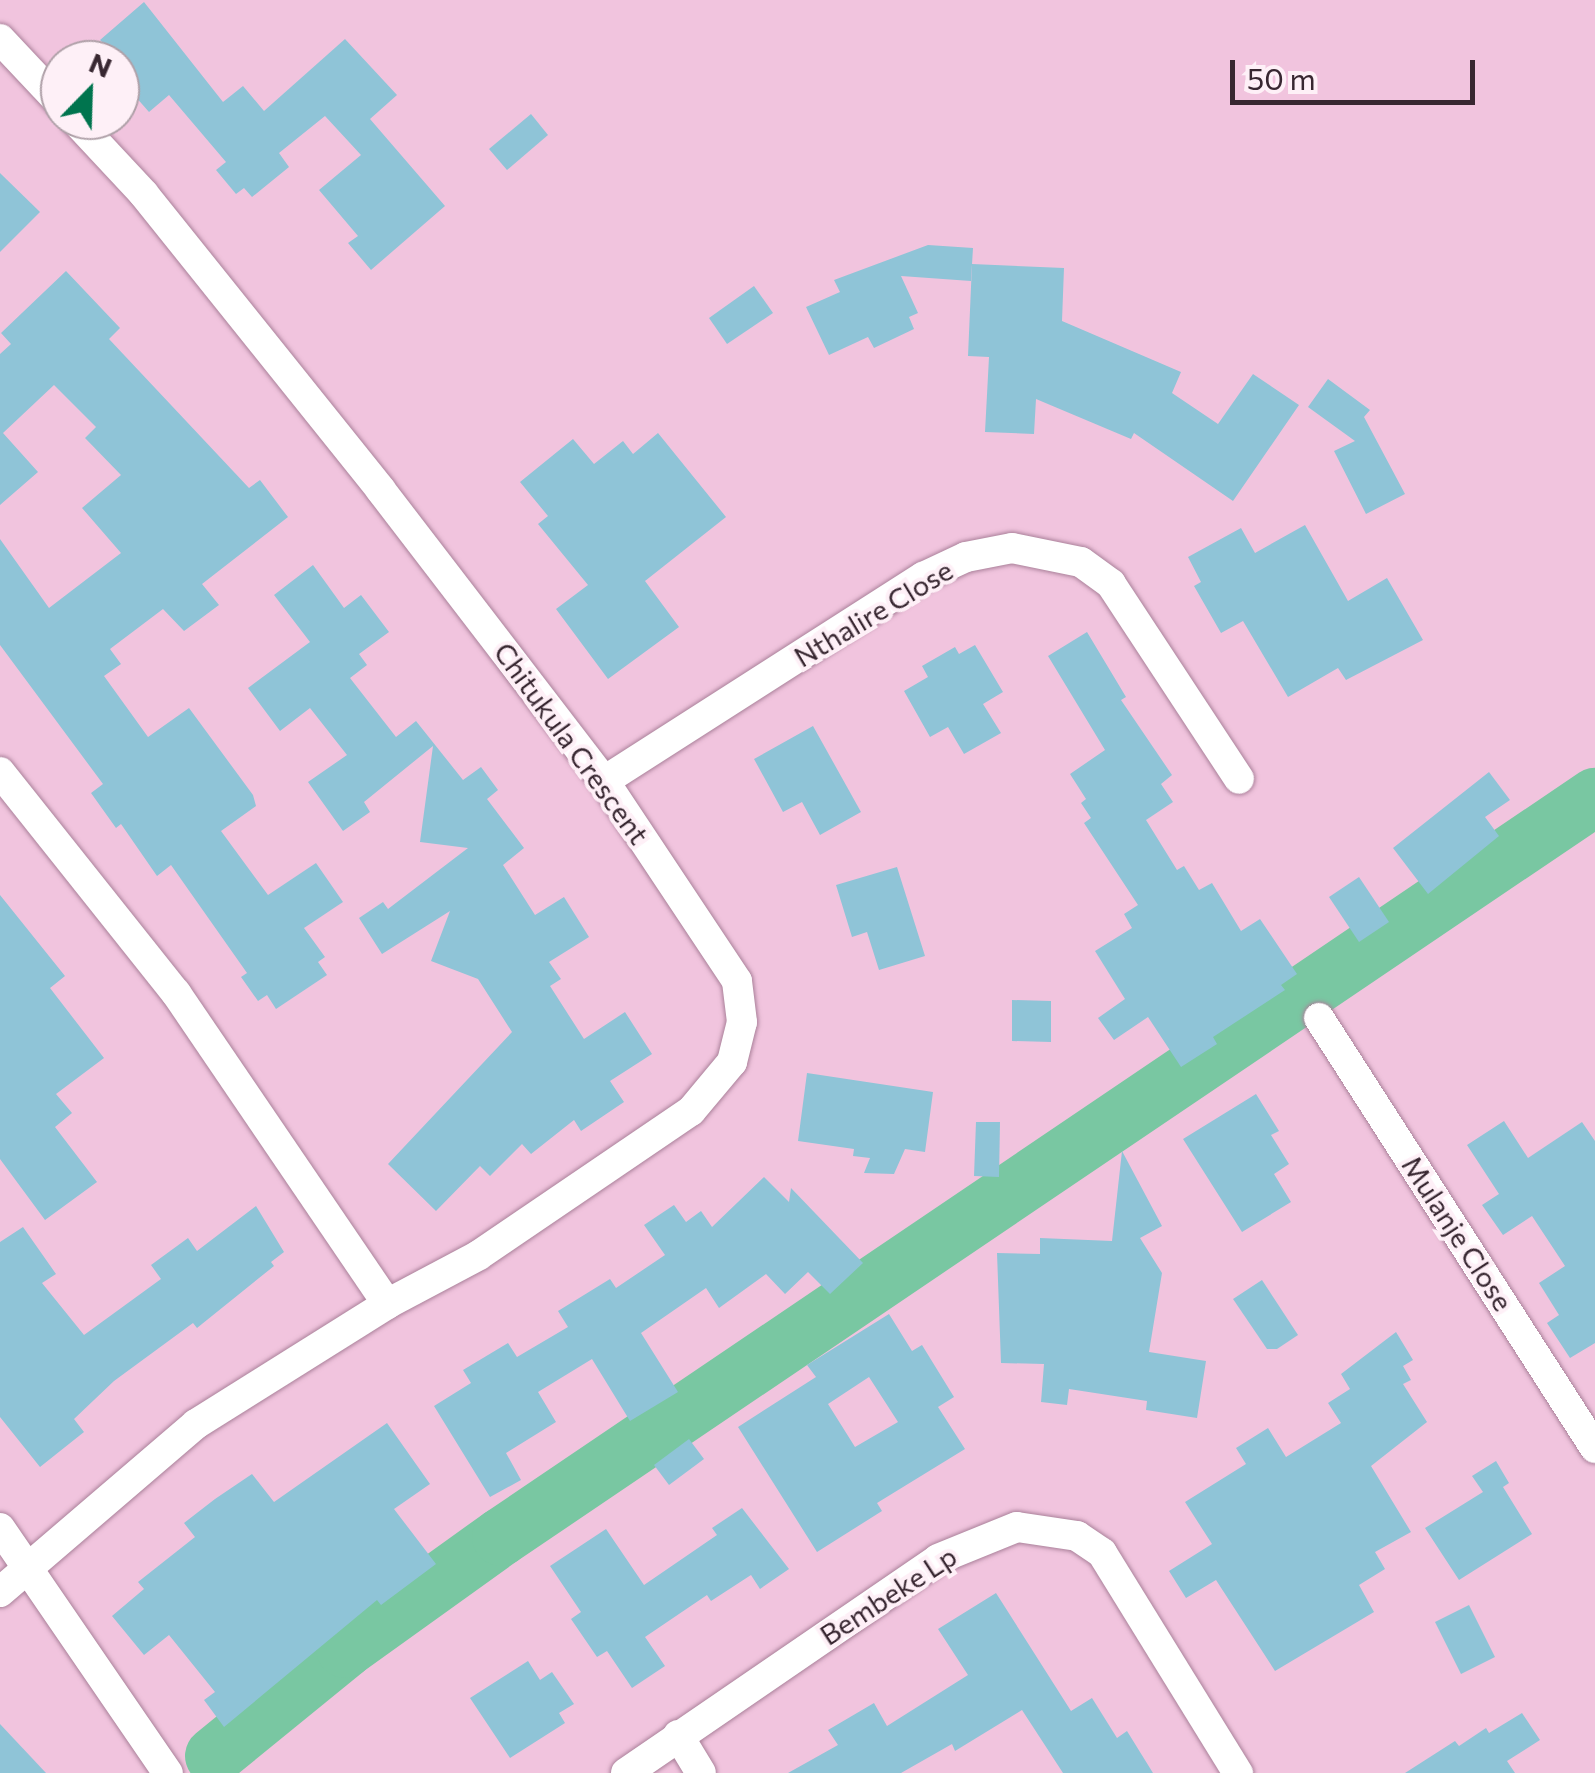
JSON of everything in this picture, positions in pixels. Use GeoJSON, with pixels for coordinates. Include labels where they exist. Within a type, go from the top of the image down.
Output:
{"type":"FeatureCollection","features":[{"type":"Feature","properties":{"kind":"street"},"geometry":{"type":"LineString","coordinates":[[0,39],[40,82]]}},
{"type":"Feature","properties":{"kind":"street","name":"Chitukula Crescent"},"geometry":{"type":"LineString","coordinates":[[0,1592],[196,1424],[387,1304],[479,1255],[691,1111],[732,1062],[742,1022],[738,981],[604,781],[157,210],[94,140]]}},
{"type":"Feature","properties":{"kind":"street","name":"Nthalire Close"},"geometry":{"type":"LineString","coordinates":[[604,781],[923,577],[966,558],[1012,548],[1081,562],[1111,584],[1239,779]]}},
{"type":"Feature","properties":{"kind":"street"},"geometry":{"type":"LineString","coordinates":[[0,772],[176,994],[387,1304]]}},
{"type":"Feature","properties":{"kind":"street","name":"Mulanje Close"},"geometry":{"type":"LineString","coordinates":[[1319,1018],[1595,1448]]}},
{"type":"Feature","properties":{"kind":"street","name":"Bembeke Lp"},"geometry":{"type":"LineString","coordinates":[[626,1773],[938,1559],[1018,1526],[1077,1536],[1102,1552],[1238,1773]]}},
{"type":"Feature","properties":{"kind":"street"},"geometry":{"type":"LineString","coordinates":[[0,1528],[168,1773]]}},
{"type":"Feature","properties":{"kind":"street"},"geometry":{"type":"LineString","coordinates":[[678,1734],[701,1773]]}},
{"type":"Feature","properties":{"kind":"building"},"geometry":{"type":"Polygon","coordinates":[[[144,2],[223,102],[243,86],[264,111],[345,39],[397,95],[370,119],[445,206],[371,270],[348,243],[358,236],[319,190],[361,155],[325,116],[279,153],[289,167],[252,197],[244,188],[236,194],[216,170],[226,162],[169,95],[149,112],[140,102],[140,40],[100,40],[144,2]]]}},
{"type":"Feature","properties":{"kind":"building"},"geometry":{"type":"Polygon","coordinates":[[[531,114],[548,135],[507,170],[489,149],[531,114]]]}},
{"type":"Feature","properties":{"kind":"building"},"geometry":{"type":"Polygon","coordinates":[[[0,173],[40,212],[0,252],[0,173]]]}},
{"type":"Feature","properties":{"kind":"building"},"geometry":{"type":"Polygon","coordinates":[[[928,245],[973,248],[971,281],[901,276],[918,313],[909,317],[914,329],[874,348],[868,337],[829,355],[806,307],[840,292],[834,280],[928,245]]]}},
{"type":"Feature","properties":{"kind":"building"},"geometry":{"type":"Polygon","coordinates":[[[972,264],[1064,268],[1062,321],[1181,372],[1172,393],[1218,424],[1253,374],[1299,405],[1233,501],[1134,433],[1131,439],[1036,399],[1034,434],[985,432],[989,357],[968,356],[972,264]]]}},
{"type":"Feature","properties":{"kind":"building"},"geometry":{"type":"Polygon","coordinates":[[[66,271],[120,328],[109,339],[249,488],[260,480],[288,517],[202,584],[219,605],[184,631],[163,609],[110,649],[121,664],[104,676],[148,737],[189,708],[253,795],[256,806],[221,831],[268,895],[316,863],[343,902],[304,928],[325,957],[318,962],[327,975],[276,1009],[267,995],[258,1001],[241,977],[247,973],[171,865],[157,876],[121,824],[116,828],[91,793],[103,784],[0,645],[0,539],[49,608],[121,553],[82,508],[121,475],[85,438],[96,427],[54,385],[3,433],[38,472],[0,505],[0,354],[11,344],[1,333],[66,271]]]}},
{"type":"Feature","properties":{"kind":"building"},"geometry":{"type":"Polygon","coordinates":[[[754,286],[773,313],[727,344],[709,318],[754,286]]]}},
{"type":"Feature","properties":{"kind":"building"},"geometry":{"type":"Polygon","coordinates":[[[1328,379],[1370,410],[1364,417],[1405,494],[1366,514],[1334,451],[1355,441],[1308,407],[1328,379]]]}},
{"type":"Feature","properties":{"kind":"building"},"geometry":{"type":"Polygon","coordinates":[[[658,433],[726,517],[645,581],[679,627],[608,679],[556,609],[588,585],[538,524],[548,516],[520,482],[573,439],[594,464],[623,441],[633,454],[658,433]]]}},
{"type":"Feature","properties":{"kind":"building"},"geometry":{"type":"Polygon","coordinates":[[[1305,525],[1348,601],[1387,578],[1423,640],[1346,680],[1338,668],[1288,697],[1243,621],[1221,633],[1194,586],[1201,582],[1188,557],[1241,528],[1255,553],[1305,525]]]}},
{"type":"Feature","properties":{"kind":"building"},"geometry":{"type":"Polygon","coordinates":[[[313,565],[344,608],[361,595],[389,632],[359,654],[367,665],[350,678],[396,737],[416,721],[463,780],[481,767],[498,790],[487,799],[524,848],[503,865],[535,915],[564,897],[589,937],[549,962],[561,979],[550,986],[584,1039],[625,1012],[652,1054],[610,1081],[624,1102],[581,1131],[574,1120],[531,1154],[522,1144],[490,1176],[480,1166],[436,1211],[388,1164],[512,1032],[478,979],[431,961],[450,911],[382,954],[359,918],[383,902],[388,909],[468,848],[420,842],[433,746],[364,802],[370,812],[343,831],[308,782],[347,755],[310,708],[280,731],[248,688],[310,642],[274,595],[313,565]]]}},
{"type":"Feature","properties":{"kind":"building"},"geometry":{"type":"Polygon","coordinates":[[[1087,632],[1126,697],[1121,700],[1172,775],[1161,784],[1173,802],[1146,820],[1177,870],[1184,866],[1199,890],[1212,883],[1241,931],[1260,919],[1297,974],[1281,985],[1285,990],[1213,1037],[1217,1044],[1181,1067],[1148,1017],[1114,1040],[1098,1018],[1125,999],[1095,951],[1132,928],[1124,914],[1138,905],[1084,823],[1091,818],[1081,803],[1086,799],[1070,774],[1105,750],[1048,656],[1087,632]]]}},
{"type":"Feature","properties":{"kind":"building"},"geometry":{"type":"Polygon","coordinates":[[[975,645],[1003,692],[983,704],[1001,733],[964,754],[948,727],[930,737],[904,691],[928,677],[922,666],[955,647],[959,654],[975,645]]]}},
{"type":"Feature","properties":{"kind":"building"},"geometry":{"type":"Polygon","coordinates":[[[813,726],[861,812],[820,835],[802,802],[783,812],[754,759],[813,726]]]}},
{"type":"Feature","properties":{"kind":"building"},"geometry":{"type":"Polygon","coordinates":[[[1489,772],[1510,800],[1485,817],[1499,836],[1428,894],[1393,848],[1489,772]]]}},
{"type":"Feature","properties":{"kind":"building"},"geometry":{"type":"Polygon","coordinates":[[[897,867],[925,956],[879,970],[867,932],[852,937],[836,885],[897,867]]]}},
{"type":"Feature","properties":{"kind":"building"},"geometry":{"type":"Polygon","coordinates":[[[1359,877],[1389,922],[1359,942],[1329,897],[1359,877]]]}},
{"type":"Feature","properties":{"kind":"building"},"geometry":{"type":"Polygon","coordinates":[[[0,895],[65,976],[50,988],[104,1058],[56,1094],[72,1113],[55,1127],[97,1182],[45,1220],[0,1159],[0,895]]]}},
{"type":"Feature","properties":{"kind":"building"},"geometry":{"type":"Polygon","coordinates":[[[1012,1000],[1051,1001],[1051,1042],[1012,1041],[1012,1000]]]}},
{"type":"Feature","properties":{"kind":"building"},"geometry":{"type":"Polygon","coordinates":[[[807,1073],[933,1092],[925,1152],[905,1149],[894,1174],[864,1173],[870,1158],[853,1156],[854,1149],[798,1141],[807,1073]]]}},
{"type":"Feature","properties":{"kind":"building"},"geometry":{"type":"Polygon","coordinates":[[[1256,1094],[1279,1131],[1271,1135],[1289,1164],[1274,1174],[1291,1202],[1242,1232],[1183,1139],[1256,1094]]]}},
{"type":"Feature","properties":{"kind":"building"},"geometry":{"type":"Polygon","coordinates":[[[1504,1121],[1528,1158],[1582,1122],[1595,1141],[1595,1343],[1570,1358],[1547,1323],[1559,1315],[1539,1283],[1565,1266],[1532,1216],[1503,1235],[1482,1205],[1499,1194],[1467,1145],[1504,1121]]]}},
{"type":"Feature","properties":{"kind":"building"},"geometry":{"type":"Polygon","coordinates":[[[976,1122],[1000,1122],[999,1177],[974,1176],[976,1122]]]}},
{"type":"Feature","properties":{"kind":"building"},"geometry":{"type":"Polygon","coordinates":[[[1122,1151],[1162,1226],[1140,1238],[1162,1273],[1149,1352],[1206,1361],[1197,1418],[1146,1410],[1147,1401],[1069,1389],[1067,1405],[1041,1402],[1044,1364],[1001,1363],[997,1253],[1040,1254],[1040,1238],[1112,1241],[1122,1151]]]}},
{"type":"Feature","properties":{"kind":"building"},"geometry":{"type":"Polygon","coordinates":[[[764,1177],[789,1202],[791,1188],[863,1263],[830,1294],[808,1272],[785,1294],[766,1274],[719,1308],[706,1288],[641,1333],[678,1392],[630,1421],[592,1359],[538,1392],[556,1422],[506,1453],[521,1480],[490,1497],[434,1406],[471,1383],[463,1370],[508,1343],[517,1357],[568,1327],[558,1311],[610,1279],[616,1288],[665,1255],[644,1225],[674,1205],[686,1222],[701,1211],[712,1227],[764,1177]]]}},
{"type":"Feature","properties":{"kind":"building"},"geometry":{"type":"Polygon","coordinates":[[[256,1206],[284,1252],[271,1262],[274,1266],[197,1328],[193,1323],[114,1381],[74,1419],[84,1432],[40,1467],[0,1417],[0,1242],[23,1227],[56,1274],[42,1283],[84,1335],[161,1279],[151,1265],[188,1238],[197,1251],[256,1206]]]}},
{"type":"Feature","properties":{"kind":"building"},"geometry":{"type":"Polygon","coordinates":[[[1262,1280],[1298,1335],[1277,1349],[1267,1349],[1233,1299],[1262,1280]]]}},
{"type":"Feature","properties":{"kind":"building"},"geometry":{"type":"Polygon","coordinates":[[[889,1314],[912,1351],[922,1345],[954,1397],[938,1407],[965,1449],[877,1503],[882,1511],[817,1552],[738,1427],[816,1377],[807,1365],[889,1314]],[[869,1377],[828,1404],[855,1447],[898,1422],[869,1377]]]}},
{"type":"Feature","properties":{"kind":"building"},"geometry":{"type":"Polygon","coordinates":[[[1396,1332],[1413,1360],[1403,1366],[1411,1380],[1403,1384],[1427,1422],[1371,1466],[1411,1532],[1375,1552],[1385,1569],[1359,1585],[1374,1612],[1275,1671],[1216,1580],[1186,1598],[1169,1571],[1212,1544],[1185,1502],[1246,1464],[1236,1448],[1268,1428],[1286,1457],[1341,1423],[1328,1403],[1350,1389],[1341,1374],[1396,1332]]]}},
{"type":"Feature","properties":{"kind":"building"},"geometry":{"type":"Polygon","coordinates":[[[387,1423],[430,1484],[394,1509],[436,1564],[381,1605],[377,1600],[224,1727],[204,1700],[215,1692],[169,1635],[144,1655],[112,1616],[144,1589],[138,1582],[195,1537],[184,1523],[215,1499],[252,1474],[274,1502],[387,1423]]]}},
{"type":"Feature","properties":{"kind":"building"},"geometry":{"type":"Polygon","coordinates":[[[689,1439],[704,1459],[669,1485],[654,1465],[689,1439]]]}},
{"type":"Feature","properties":{"kind":"building"},"geometry":{"type":"Polygon","coordinates":[[[1496,1461],[1509,1483],[1503,1487],[1532,1534],[1459,1580],[1425,1528],[1483,1492],[1472,1476],[1496,1461]]]}},
{"type":"Feature","properties":{"kind":"building"},"geometry":{"type":"Polygon","coordinates":[[[742,1508],[789,1569],[760,1589],[751,1575],[711,1601],[707,1595],[645,1637],[665,1666],[632,1688],[607,1651],[597,1657],[571,1619],[581,1612],[550,1566],[606,1529],[644,1585],[717,1535],[712,1528],[742,1508]]]}},
{"type":"Feature","properties":{"kind":"building"},"geometry":{"type":"Polygon","coordinates":[[[996,1593],[1071,1711],[1092,1698],[1117,1738],[1127,1731],[1153,1773],[1063,1773],[1022,1710],[955,1751],[952,1744],[901,1773],[788,1773],[838,1745],[828,1730],[874,1703],[887,1726],[968,1675],[938,1629],[996,1593]]]}},
{"type":"Feature","properties":{"kind":"building"},"geometry":{"type":"Polygon","coordinates":[[[1469,1605],[1495,1657],[1461,1674],[1435,1622],[1469,1605]]]}},
{"type":"Feature","properties":{"kind":"building"},"geometry":{"type":"Polygon","coordinates":[[[528,1661],[540,1680],[552,1672],[574,1704],[559,1713],[565,1723],[510,1758],[470,1698],[528,1661]]]}},
{"type":"Feature","properties":{"kind":"building"},"geometry":{"type":"Polygon","coordinates":[[[1522,1713],[1540,1740],[1507,1761],[1515,1773],[1405,1773],[1455,1741],[1459,1746],[1486,1728],[1489,1733],[1522,1713]]]}},
{"type":"Feature","properties":{"kind":"building"},"geometry":{"type":"Polygon","coordinates":[[[0,1724],[46,1773],[0,1773],[0,1724]]]}},
{"type":"Feature","properties":{"kind":"waterway"},"geometry":{"type":"LineString","coordinates":[[214,1756],[345,1649],[501,1537],[1595,797]]}}]}
